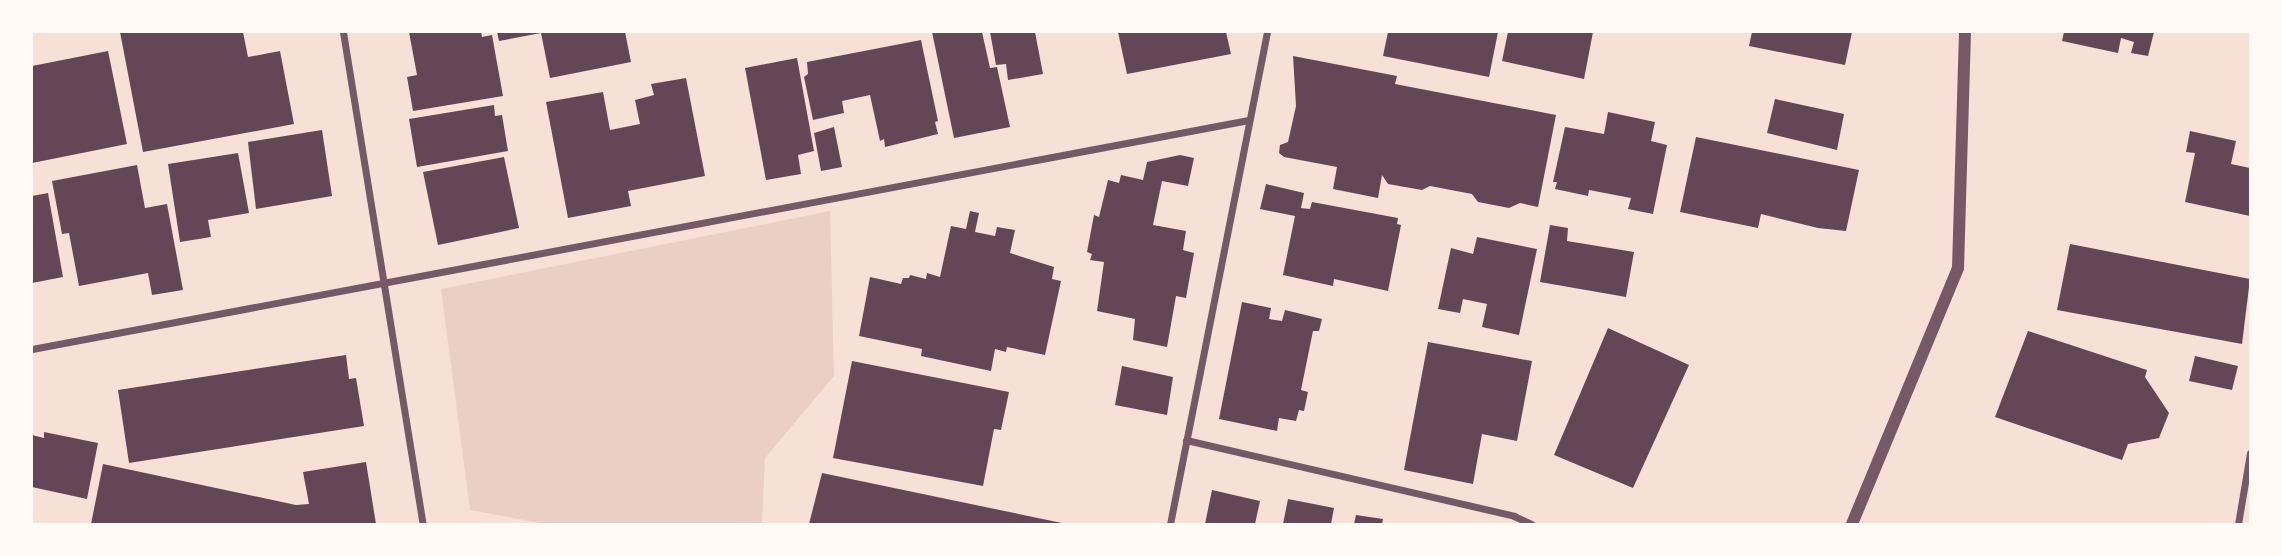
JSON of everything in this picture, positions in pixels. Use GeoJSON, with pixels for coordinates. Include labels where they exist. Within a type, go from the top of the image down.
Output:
{"type":"FeatureCollection","features":[{"type":"Feature","properties":{"kind":"street"},"geometry":{"type":"LineString","coordinates":[[343,32],[423,524]]}},
{"type":"Feature","properties":{"kind":"street"},"geometry":{"type":"LineString","coordinates":[[1170,524],[1267,32]]}},
{"type":"Feature","properties":{"kind":"street"},"geometry":{"type":"LineString","coordinates":[[1852,524],[1958,268],[1965,32]]}},
{"type":"Feature","properties":{"kind":"street"},"geometry":{"type":"LineString","coordinates":[[32,349],[1249,120]]}},
{"type":"Feature","properties":{"kind":"street"},"geometry":{"type":"LineString","coordinates":[[1186,440],[1514,516],[1531,524]]}},
{"type":"Feature","properties":{"kind":"street"},"geometry":{"type":"LineString","coordinates":[[2238,524],[2248,486],[2250,453]]}},
{"type":"Feature","properties":{"kind":"shaded area"},"geometry":{"type":"Polygon","coordinates":[[[830,211],[834,376],[765,458],[762,524],[546,524],[470,510],[441,289],[830,211]]]}},
{"type":"Feature","properties":{"kind":"building"},"geometry":{"type":"Polygon","coordinates":[[[120,32],[243,32],[248,57],[280,51],[294,124],[143,152],[120,32]]]}},
{"type":"Feature","properties":{"kind":"building"},"geometry":{"type":"Polygon","coordinates":[[[409,32],[481,32],[482,37],[492,35],[503,96],[413,111],[407,77],[417,75],[409,32]]]}},
{"type":"Feature","properties":{"kind":"building"},"geometry":{"type":"Polygon","coordinates":[[[497,32],[625,32],[631,62],[550,78],[541,33],[499,41],[497,32]]]}},
{"type":"Feature","properties":{"kind":"building"},"geometry":{"type":"Polygon","coordinates":[[[932,32],[982,32],[990,68],[997,67],[1010,127],[954,138],[932,32]]]}},
{"type":"Feature","properties":{"kind":"building"},"geometry":{"type":"Polygon","coordinates":[[[990,32],[1035,32],[1043,74],[1008,80],[1006,64],[996,65],[990,32]]]}},
{"type":"Feature","properties":{"kind":"building"},"geometry":{"type":"Polygon","coordinates":[[[1118,32],[1226,32],[1231,54],[1127,74],[1118,32]]]}},
{"type":"Feature","properties":{"kind":"building"},"geometry":{"type":"Polygon","coordinates":[[[1388,32],[1498,32],[1489,77],[1383,56],[1388,32]]]}},
{"type":"Feature","properties":{"kind":"building"},"geometry":{"type":"Polygon","coordinates":[[[1508,32],[1593,32],[1584,79],[1502,61],[1508,32]]]}},
{"type":"Feature","properties":{"kind":"building"},"geometry":{"type":"Polygon","coordinates":[[[1752,32],[1852,32],[1845,65],[1749,46],[1752,32]]]}},
{"type":"Feature","properties":{"kind":"building"},"geometry":{"type":"Polygon","coordinates":[[[2064,32],[2154,32],[2148,56],[2131,53],[2134,42],[2121,38],[2118,53],[2062,41],[2064,32]]]}},
{"type":"Feature","properties":{"kind":"building"},"geometry":{"type":"Polygon","coordinates":[[[921,40],[938,121],[935,122],[938,134],[885,147],[884,139],[880,141],[870,95],[842,101],[844,113],[813,120],[804,77],[808,74],[807,62],[921,40]]]}},
{"type":"Feature","properties":{"kind":"building"},"geometry":{"type":"Polygon","coordinates":[[[108,51],[127,144],[32,163],[32,66],[108,51]]]}},
{"type":"Feature","properties":{"kind":"building"},"geometry":{"type":"Polygon","coordinates":[[[1293,56],[1397,76],[1395,84],[1556,115],[1538,207],[1520,203],[1509,208],[1478,202],[1472,194],[1430,186],[1422,190],[1388,184],[1382,175],[1378,198],[1333,189],[1337,167],[1284,157],[1279,153],[1280,145],[1288,142],[1296,106],[1293,56]]]}},
{"type":"Feature","properties":{"kind":"building"},"geometry":{"type":"Polygon","coordinates":[[[797,58],[814,151],[798,155],[801,174],[766,180],[745,68],[797,58]]]}},
{"type":"Feature","properties":{"kind":"building"},"geometry":{"type":"Polygon","coordinates":[[[686,78],[705,176],[628,191],[631,206],[568,218],[546,102],[603,92],[610,130],[640,124],[635,100],[654,95],[651,84],[686,78]]]}},
{"type":"Feature","properties":{"kind":"building"},"geometry":{"type":"Polygon","coordinates":[[[1775,99],[1844,114],[1837,150],[1767,133],[1775,99]]]}},
{"type":"Feature","properties":{"kind":"building"},"geometry":{"type":"Polygon","coordinates":[[[494,105],[495,116],[502,115],[508,151],[417,167],[409,119],[494,105]]]}},
{"type":"Feature","properties":{"kind":"building"},"geometry":{"type":"Polygon","coordinates":[[[1608,112],[1655,122],[1651,141],[1667,145],[1653,214],[1628,209],[1631,198],[1589,190],[1588,196],[1555,189],[1557,182],[1553,182],[1565,127],[1604,134],[1608,112]]]}},
{"type":"Feature","properties":{"kind":"building"},"geometry":{"type":"Polygon","coordinates":[[[834,127],[842,167],[821,171],[814,133],[834,127]]]}},
{"type":"Feature","properties":{"kind":"building"},"geometry":{"type":"Polygon","coordinates":[[[322,130],[332,196],[256,209],[248,142],[322,130]]]}},
{"type":"Feature","properties":{"kind":"building"},"geometry":{"type":"Polygon","coordinates":[[[2190,131],[2236,141],[2231,164],[2250,168],[2250,216],[2185,202],[2195,153],[2186,152],[2190,131]]]}},
{"type":"Feature","properties":{"kind":"building"},"geometry":{"type":"Polygon","coordinates":[[[1696,137],[1859,170],[1846,231],[1818,228],[1761,214],[1758,228],[1680,212],[1696,137]]]}},
{"type":"Feature","properties":{"kind":"building"},"geometry":{"type":"Polygon","coordinates":[[[238,153],[249,213],[208,220],[211,237],[180,242],[168,164],[238,153]]]}},
{"type":"Feature","properties":{"kind":"building"},"geometry":{"type":"Polygon","coordinates":[[[1180,155],[1194,158],[1188,186],[1162,181],[1153,225],[1186,231],[1183,250],[1194,253],[1186,298],[1176,296],[1167,347],[1133,340],[1135,319],[1097,311],[1104,262],[1090,260],[1092,254],[1087,252],[1094,215],[1099,217],[1108,180],[1119,183],[1121,175],[1143,180],[1147,162],[1180,155]]]}},
{"type":"Feature","properties":{"kind":"building"},"geometry":{"type":"Polygon","coordinates":[[[504,157],[519,228],[438,245],[423,172],[504,157]]]}},
{"type":"Feature","properties":{"kind":"building"},"geometry":{"type":"Polygon","coordinates":[[[137,165],[145,208],[167,204],[183,290],[152,295],[148,273],[79,286],[69,233],[62,234],[52,181],[137,165]]]}},
{"type":"Feature","properties":{"kind":"building"},"geometry":{"type":"Polygon","coordinates":[[[1266,184],[1304,193],[1301,208],[1310,209],[1312,202],[1398,218],[1397,224],[1401,225],[1388,291],[1334,279],[1333,286],[1283,275],[1295,216],[1260,209],[1266,184]]]}},
{"type":"Feature","properties":{"kind":"building"},"geometry":{"type":"Polygon","coordinates":[[[48,193],[63,277],[32,283],[32,196],[48,193]]]}},
{"type":"Feature","properties":{"kind":"building"},"geometry":{"type":"Polygon","coordinates":[[[970,211],[979,213],[975,232],[995,236],[997,227],[1015,230],[1010,253],[1054,267],[1052,279],[1061,281],[1045,355],[1007,347],[1006,352],[995,349],[991,371],[921,356],[922,349],[859,336],[870,277],[901,284],[903,278],[909,278],[910,275],[926,279],[927,273],[940,277],[951,226],[966,229],[970,211]]]}},
{"type":"Feature","properties":{"kind":"building"},"geometry":{"type":"Polygon","coordinates":[[[1550,225],[1568,228],[1567,241],[1634,252],[1626,297],[1540,282],[1550,225]]]}},
{"type":"Feature","properties":{"kind":"building"},"geometry":{"type":"Polygon","coordinates":[[[1477,237],[1537,249],[1519,335],[1482,327],[1487,304],[1463,299],[1460,313],[1438,309],[1451,248],[1473,254],[1477,237]]]}},
{"type":"Feature","properties":{"kind":"building"},"geometry":{"type":"Polygon","coordinates":[[[2070,244],[2250,279],[2242,344],[2057,310],[2070,244]]]}},
{"type":"Feature","properties":{"kind":"building"},"geometry":{"type":"Polygon","coordinates":[[[1242,302],[1271,308],[1269,319],[1282,321],[1285,310],[1322,319],[1319,331],[1313,331],[1301,390],[1308,392],[1304,411],[1299,410],[1296,421],[1279,418],[1277,431],[1219,419],[1242,302]]]}},
{"type":"Feature","properties":{"kind":"building"},"geometry":{"type":"Polygon","coordinates":[[[1608,328],[1689,365],[1633,488],[1554,455],[1608,328]]]}},
{"type":"Feature","properties":{"kind":"building"},"geometry":{"type":"Polygon","coordinates":[[[2028,331],[2147,370],[2145,377],[2169,413],[2159,438],[2128,444],[2122,460],[1995,417],[2028,331]]]}},
{"type":"Feature","properties":{"kind":"building"},"geometry":{"type":"Polygon","coordinates":[[[1428,342],[1532,361],[1517,441],[1482,434],[1473,484],[1404,470],[1428,342]]]}},
{"type":"Feature","properties":{"kind":"building"},"geometry":{"type":"Polygon","coordinates":[[[346,355],[349,379],[356,378],[364,426],[129,463],[118,390],[346,355]]]}},
{"type":"Feature","properties":{"kind":"building"},"geometry":{"type":"Polygon","coordinates":[[[2195,356],[2238,366],[2232,390],[2189,381],[2195,356]]]}},
{"type":"Feature","properties":{"kind":"building"},"geometry":{"type":"Polygon","coordinates":[[[852,361],[1009,392],[1001,430],[994,429],[983,486],[833,458],[852,361]]]}},
{"type":"Feature","properties":{"kind":"building"},"geometry":{"type":"Polygon","coordinates":[[[1122,366],[1173,377],[1167,415],[1115,405],[1122,366]]]}},
{"type":"Feature","properties":{"kind":"building"},"geometry":{"type":"Polygon","coordinates":[[[44,432],[98,443],[87,499],[32,487],[32,435],[44,438],[44,432]]]}},
{"type":"Feature","properties":{"kind":"building"},"geometry":{"type":"Polygon","coordinates":[[[366,462],[376,524],[91,524],[103,464],[296,505],[309,504],[303,472],[366,462]]]}},
{"type":"Feature","properties":{"kind":"building"},"geometry":{"type":"Polygon","coordinates":[[[822,473],[1062,523],[1062,524],[809,524],[822,473]]]}},
{"type":"Feature","properties":{"kind":"building"},"geometry":{"type":"Polygon","coordinates":[[[1212,490],[1260,501],[1255,524],[1205,524],[1212,490]]]}},
{"type":"Feature","properties":{"kind":"building"},"geometry":{"type":"Polygon","coordinates":[[[1288,499],[1334,508],[1331,524],[1283,524],[1288,499]]]}},
{"type":"Feature","properties":{"kind":"building"},"geometry":{"type":"Polygon","coordinates":[[[1356,515],[1383,519],[1382,524],[1354,524],[1356,515]]]}}]}
